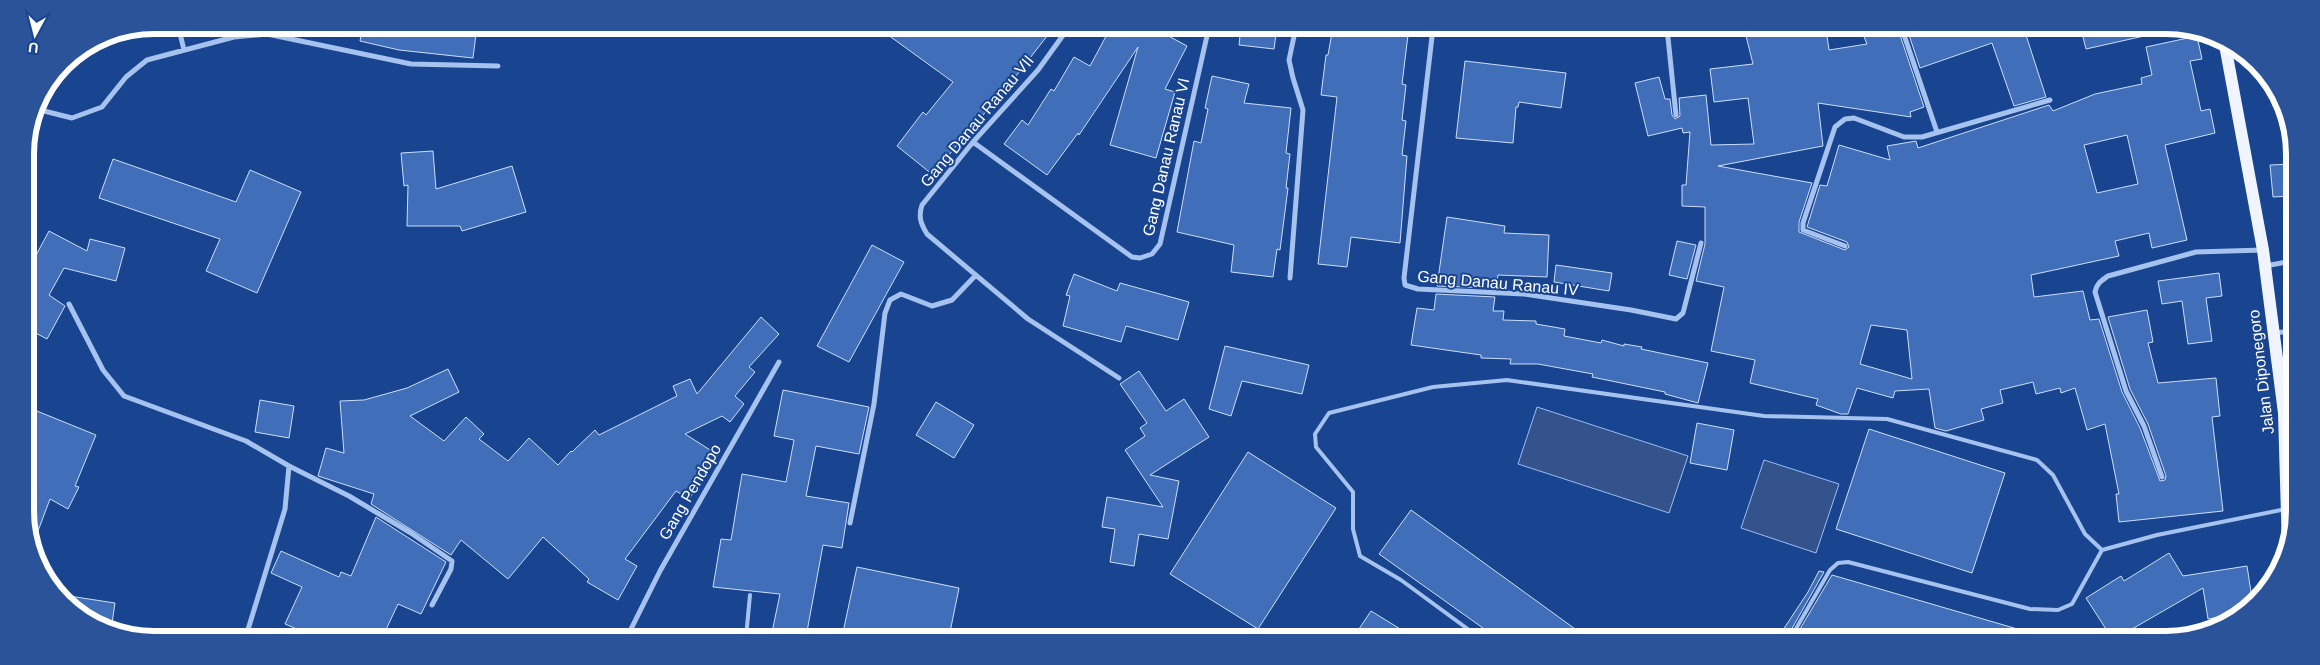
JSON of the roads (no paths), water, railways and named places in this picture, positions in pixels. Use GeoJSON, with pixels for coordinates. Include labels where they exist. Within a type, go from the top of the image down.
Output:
{"type":"FeatureCollection","features":[{"type":"Feature","properties":{"kind":"main road","name":"Jalan Diponegoro"},"geometry":{"type":"LineString","coordinates":[[2227,51],[2263,250],[2286,424]]}},
{"type":"Feature","properties":{"kind":"street"},"geometry":{"type":"LineString","coordinates":[[180,34],[184,50]]}},
{"type":"Feature","properties":{"kind":"street"},"geometry":{"type":"LineString","coordinates":[[42,110],[72,118],[102,107],[126,77],[147,60],[234,36],[267,34],[411,64],[498,66]]}},
{"type":"Feature","properties":{"kind":"street","name":"Gang Danau Ranau VII"},"geometry":{"type":"LineString","coordinates":[[1064,34],[1038,70],[973,142],[922,205],[919,214],[927,234],[1028,319],[1119,378]]}},
{"type":"Feature","properties":{"kind":"street","name":"Gang Danau Ranau VI"},"geometry":{"type":"LineString","coordinates":[[973,142],[1132,257],[1140,258],[1152,254],[1160,244],[1207,34]]}},
{"type":"Feature","properties":{"kind":"street"},"geometry":{"type":"LineString","coordinates":[[1290,278],[1303,110],[1292,78],[1289,60],[1295,34]]}},
{"type":"Feature","properties":{"kind":"street","name":"Gang Danau Ranau IV"},"geometry":{"type":"LineString","coordinates":[[1432,34],[1404,278],[1405,285],[1418,289],[1524,294],[1631,310],[1676,319],[1683,313],[1701,243]]}},
{"type":"Feature","properties":{"kind":"street"},"geometry":{"type":"LineString","coordinates":[[1668,34],[1676,116]]}},
{"type":"Feature","properties":{"kind":"street"},"geometry":{"type":"LineString","coordinates":[[1904,34],[1937,132]]}},
{"type":"Feature","properties":{"kind":"street"},"geometry":{"type":"LineString","coordinates":[[1845,246],[1803,230],[1806,213],[1835,127],[1845,120],[1854,118],[1904,137],[1922,137],[2050,100]]}},
{"type":"Feature","properties":{"kind":"street"},"geometry":{"type":"LineString","coordinates":[[2162,477],[2144,426],[2126,390],[2095,292],[2098,282],[2108,276],[2196,252],[2263,250]]}},
{"type":"Feature","properties":{"kind":"street"},"geometry":{"type":"LineString","coordinates":[[2265,266],[2286,262]]}},
{"type":"Feature","properties":{"kind":"street"},"geometry":{"type":"LineString","coordinates":[[850,523],[874,404],[885,313],[890,300],[901,294],[932,306],[952,300],[976,275]]}},
{"type":"Feature","properties":{"kind":"street"},"geometry":{"type":"LineString","coordinates":[[69,304],[103,370],[124,396],[246,441],[288,466],[349,496],[411,532],[452,561],[432,605]]}},
{"type":"Feature","properties":{"kind":"street"},"geometry":{"type":"LineString","coordinates":[[2273,333],[2286,332]]}},
{"type":"Feature","properties":{"kind":"street","name":"Gang Pendopo"},"geometry":{"type":"LineString","coordinates":[[630,631],[660,571],[779,362]]}},
{"type":"Feature","properties":{"kind":"street"},"geometry":{"type":"LineString","coordinates":[[248,631],[285,509],[288,466]]}},
{"type":"Feature","properties":{"kind":"lane"},"geometry":{"type":"LineString","coordinates":[[1470,631],[1401,580],[1360,556],[1353,529],[1353,492],[1316,446],[1315,434],[1329,413],[1433,387],[1507,380],[1764,416],[1887,419],[2037,460],[2053,475],[2085,534],[2102,550]]}},
{"type":"Feature","properties":{"kind":"lane"},"geometry":{"type":"LineString","coordinates":[[1795,631],[1830,570],[1838,563],[1848,562],[2030,609],[2058,610],[2072,604],[2102,550],[2157,535],[2286,509]]}},
{"type":"Feature","properties":{"kind":"lane"},"geometry":{"type":"LineString","coordinates":[[747,631],[750,595]]}},
{"type":"Feature","properties":{"kind":"water"},"geometry":{"type":"Polygon","coordinates":[[[1537,407],[1688,456],[1669,513],[1518,464],[1537,407]]]}},
{"type":"Feature","properties":{"kind":"water"},"geometry":{"type":"Polygon","coordinates":[[[1764,460],[1839,484],[1816,553],[1741,528],[1764,460]]]}}]}
